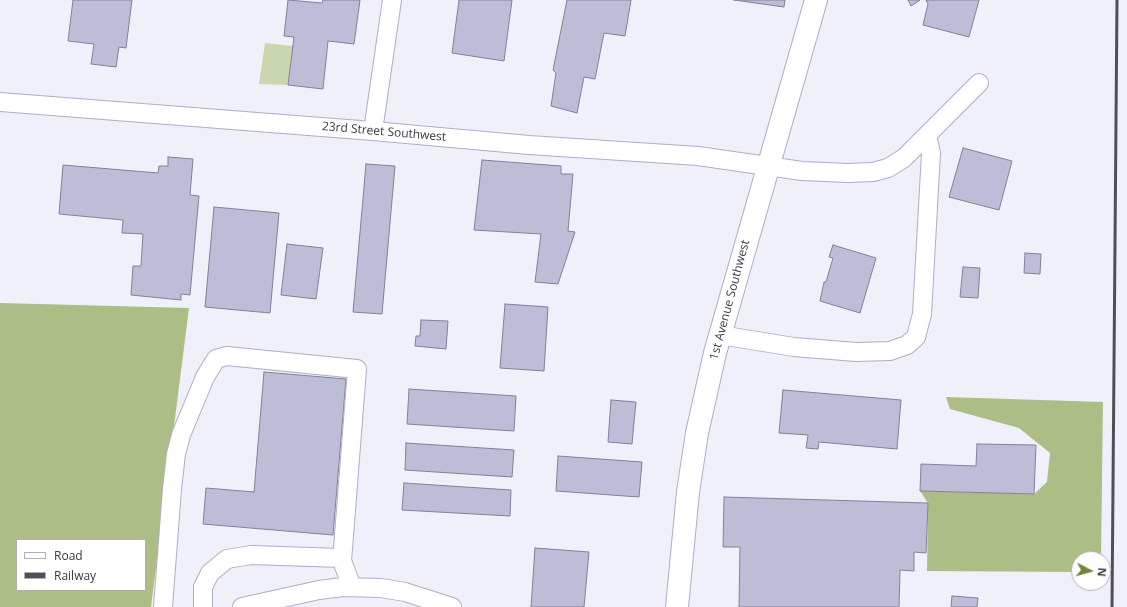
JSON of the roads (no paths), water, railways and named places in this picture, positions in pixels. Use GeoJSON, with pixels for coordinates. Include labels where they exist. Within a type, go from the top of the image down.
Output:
{"type":"FeatureCollection","features":[{"type":"Feature","properties":{"kind":"main road","name":"1st Avenue Southwest"},"geometry":{"type":"LineString","coordinates":[[677,607],[689,485],[697,433],[720,335],[816,0]]}},
{"type":"Feature","properties":{"kind":"street"},"geometry":{"type":"LineString","coordinates":[[374,131],[392,0]]}},
{"type":"Feature","properties":{"kind":"street","name":"23rd Street Southwest"},"geometry":{"type":"LineString","coordinates":[[0,102],[374,131],[529,145],[698,156],[802,171],[848,173],[872,172],[888,168],[904,158],[979,84]]}},
{"type":"Feature","properties":{"kind":"street"},"geometry":{"type":"LineString","coordinates":[[720,335],[794,347],[856,352],[890,351],[907,345],[916,337],[922,314],[931,153],[927,135]]}},
{"type":"Feature","properties":{"kind":"street"},"geometry":{"type":"LineString","coordinates":[[163,607],[176,454],[181,435],[205,377],[216,359],[228,356],[357,369],[342,558],[352,587]]}},
{"type":"Feature","properties":{"kind":"street"},"geometry":{"type":"LineString","coordinates":[[203,607],[203,587],[210,573],[227,559],[251,555],[342,558]]}},
{"type":"Feature","properties":{"kind":"street"},"geometry":{"type":"LineString","coordinates":[[242,607],[308,600],[352,587],[381,588],[416,601],[452,607]]}},
{"type":"Feature","properties":{"kind":"railway"},"geometry":{"type":"LineString","coordinates":[[1112,607],[1117,0]]}}]}
